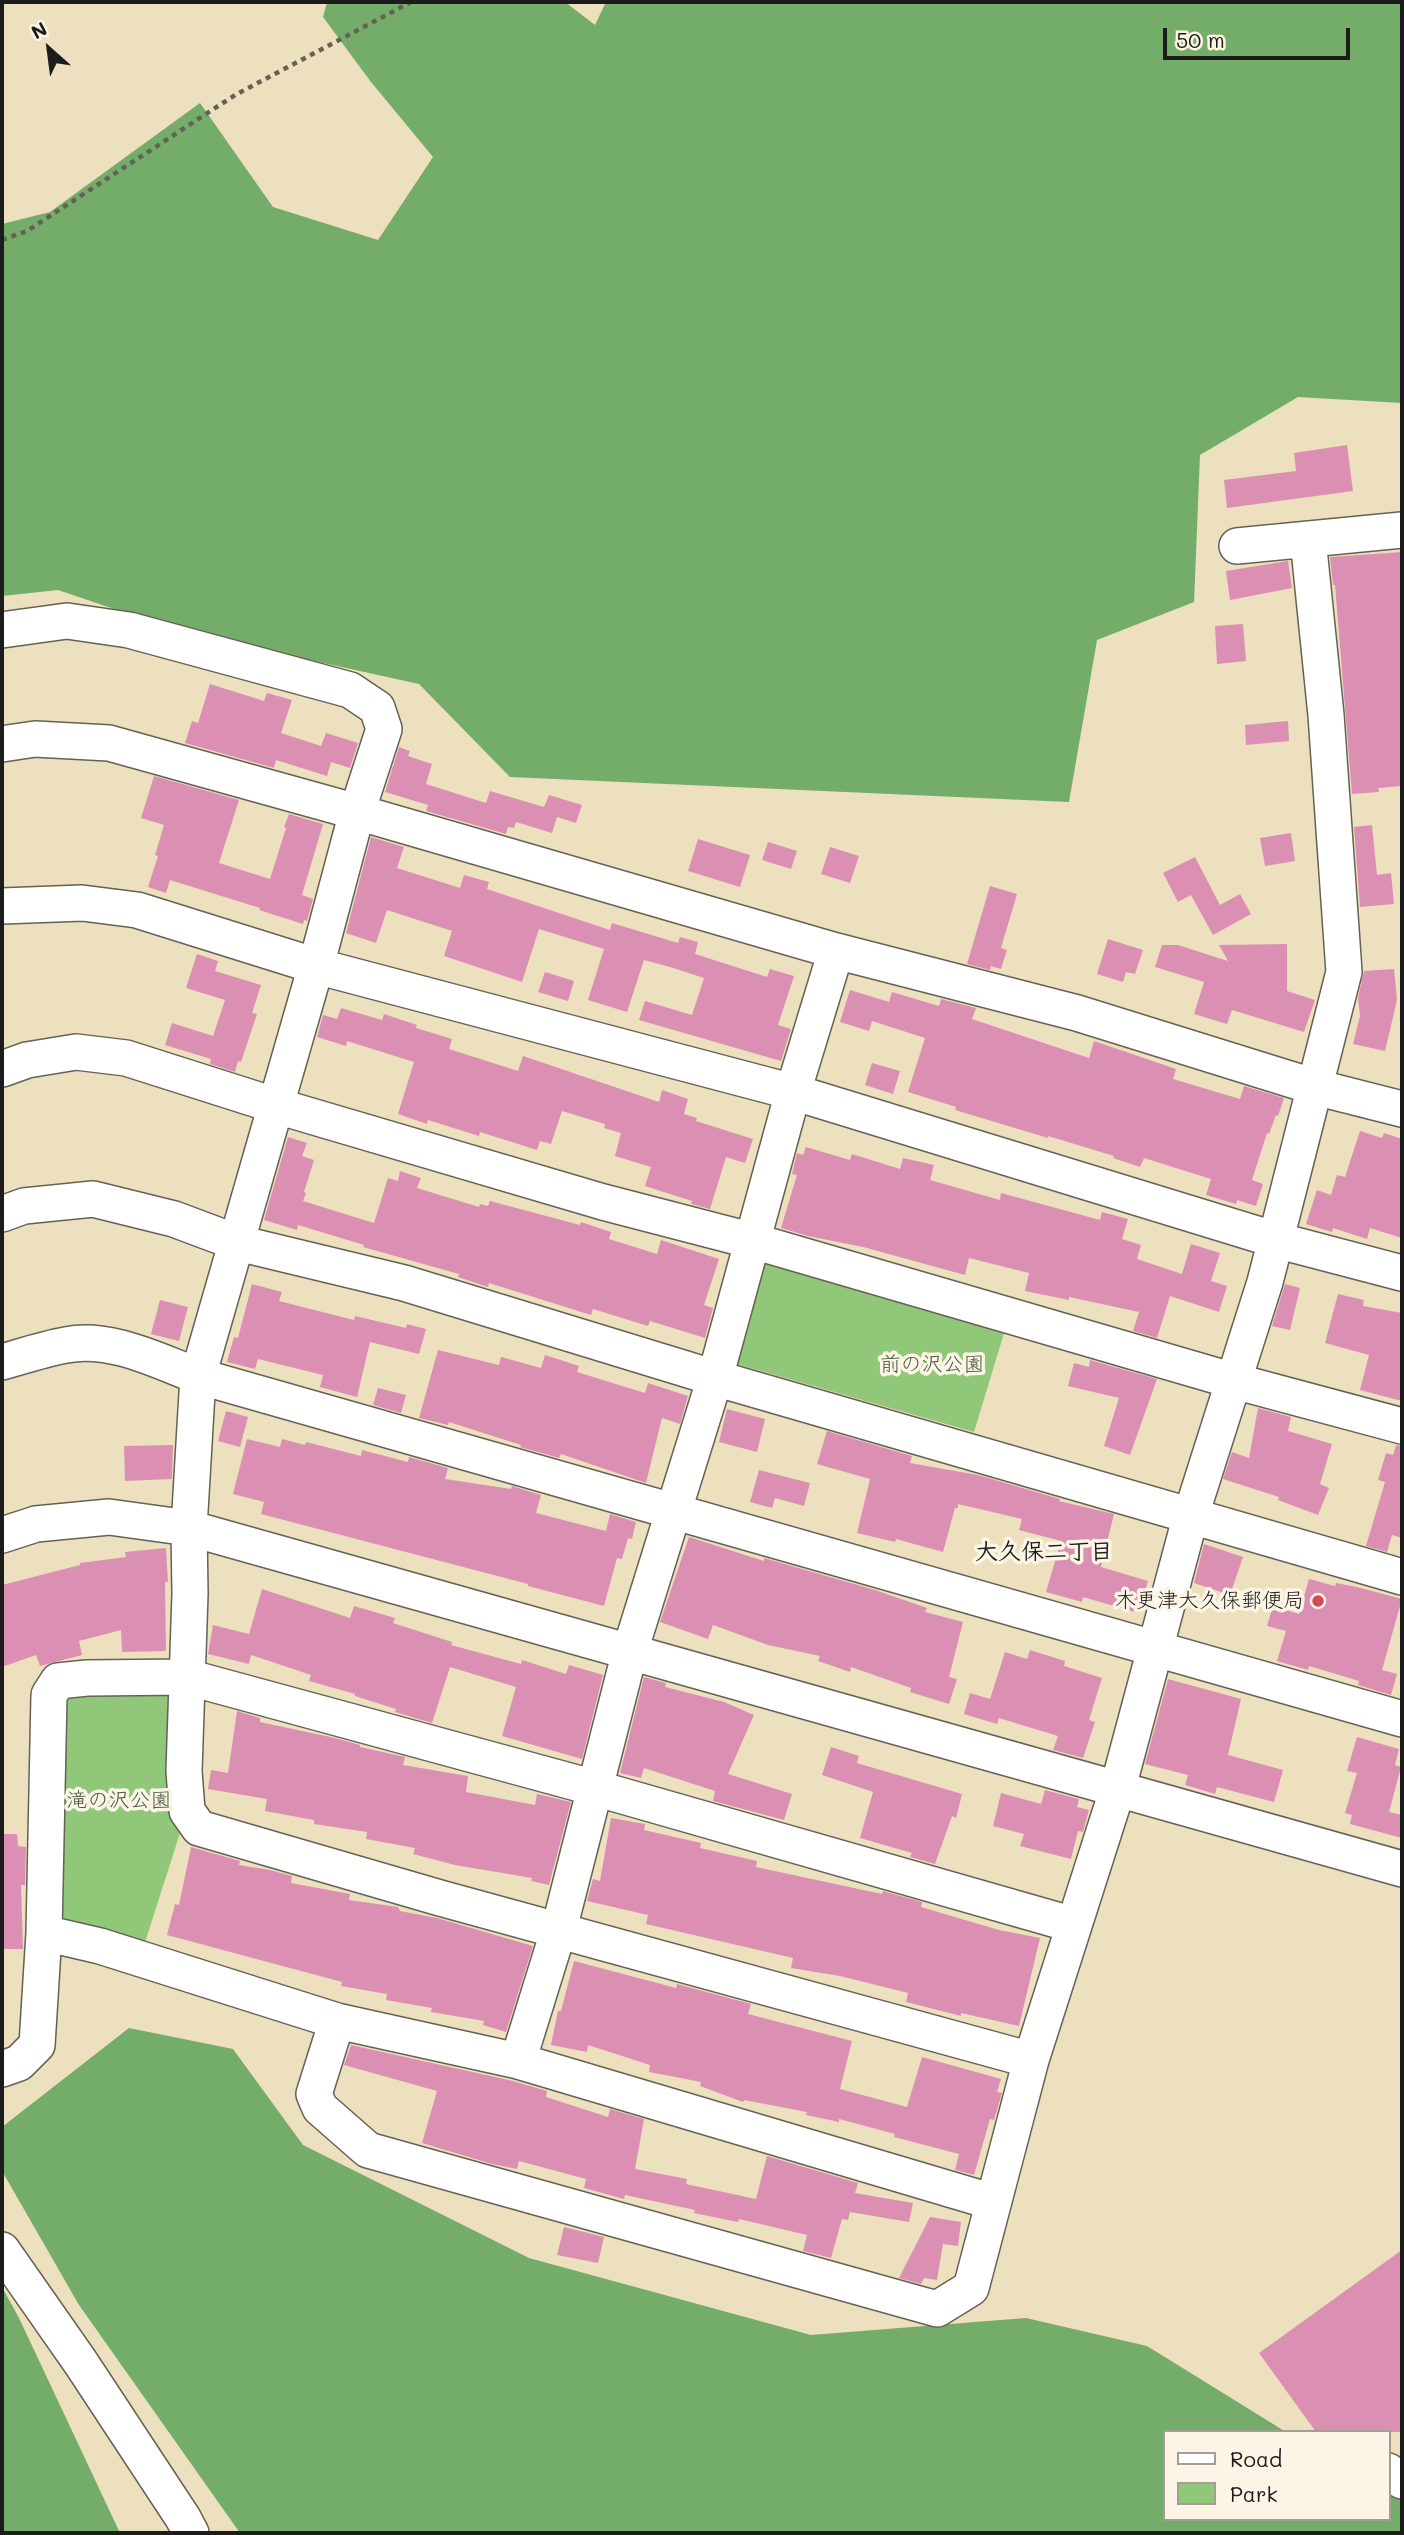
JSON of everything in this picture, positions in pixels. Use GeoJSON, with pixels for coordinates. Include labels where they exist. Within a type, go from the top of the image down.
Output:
{"type":"FeatureCollection","features":[{"type":"Feature","properties":{"kind":"street"},"geometry":{"type":"LineString","coordinates":[[1237,546],[1402,530]]}},
{"type":"Feature","properties":{"kind":"street"},"geometry":{"type":"LineString","coordinates":[[337,2021],[314,2094],[320,2108],[368,2150],[937,2309],[971,2288],[1031,2060],[1117,1791],[1191,1515],[1276,1240],[1344,972],[1326,715],[1308,539]]}},
{"type":"Feature","properties":{"kind":"street"},"geometry":{"type":"LineString","coordinates":[[2,630],[67,621],[129,630],[350,690],[377,708],[384,729],[357,812],[277,1106],[198,1376],[189,1528],[184,1771],[187,1811],[199,1828],[1031,2060]]}},
{"type":"Feature","properties":{"kind":"street"},"geometry":{"type":"LineString","coordinates":[[2,744],[35,739],[109,743],[836,951],[1077,1013],[1315,1087],[1402,1109]]}},
{"type":"Feature","properties":{"kind":"street"},"geometry":{"type":"LineString","coordinates":[[2,906],[82,903],[137,910],[316,966],[793,1092],[1276,1240],[1402,1273]]}},
{"type":"Feature","properties":{"kind":"street"},"geometry":{"type":"LineString","coordinates":[[517,2062],[559,1929],[630,1651],[715,1378],[793,1092],[836,951]]}},
{"type":"Feature","properties":{"kind":"street"},"geometry":{"type":"LineString","coordinates":[[2,1069],[27,1060],[76,1052],[126,1058],[277,1106],[603,1202],[753,1241],[1234,1381],[1402,1426]]}},
{"type":"Feature","properties":{"kind":"street"},"geometry":{"type":"LineString","coordinates":[[2,1214],[24,1206],[93,1199],[174,1219],[238,1243],[404,1283],[715,1378],[1402,1577]]}},
{"type":"Feature","properties":{"kind":"street"},"geometry":{"type":"LineString","coordinates":[[2,1362],[68,1344],[103,1344],[146,1356],[198,1376],[1402,1719]]}},
{"type":"Feature","properties":{"kind":"street"},"geometry":{"type":"LineString","coordinates":[[2,1535],[36,1524],[109,1517],[189,1528],[1402,1869]]}},
{"type":"Feature","properties":{"kind":"street"},"geometry":{"type":"LineString","coordinates":[[2,2069],[19,2063],[37,2045],[44,1933],[49,1695],[58,1681],[187,1677],[595,1788],[1074,1925]]}},
{"type":"Feature","properties":{"kind":"street"},"geometry":{"type":"LineString","coordinates":[[44,1933],[100,1946],[337,2021],[517,2062],[993,2202]]}},
{"type":"Feature","properties":{"kind":"street"},"geometry":{"type":"LineString","coordinates":[[2,2250],[81,2363],[191,2533]]}},
{"type":"Feature","properties":{"kind":"path"},"geometry":{"type":"LineString","coordinates":[[2,240],[27,231],[234,94],[411,2]]}},
{"type":"Feature","properties":{"kind":"green space"},"geometry":{"type":"Polygon","coordinates":[[[327,2],[565,2],[595,25],[606,2],[1402,2],[1402,403],[1298,397],[1200,455],[1194,602],[1097,640],[1069,802],[510,777],[419,684],[182,632],[58,590],[2,596],[2,224],[50,212],[200,103],[273,207],[378,240],[433,157],[371,82],[323,17],[327,2]]]}},
{"type":"Feature","properties":{"kind":"green space","name":"前の沢公園"},"geometry":{"type":"Polygon","coordinates":[[[762,1261],[1005,1330],[974,1432],[733,1363],[762,1261]]]}},
{"type":"Feature","properties":{"kind":"green space","name":"滝の沢公園"},"geometry":{"type":"Polygon","coordinates":[[[187,1677],[187,1811],[140,1958],[44,1933],[58,1681],[187,1677]]]}},
{"type":"Feature","properties":{"kind":"green space"},"geometry":{"type":"Polygon","coordinates":[[[129,2028],[233,2049],[303,2145],[529,2258],[811,2335],[1026,2318],[1147,2346],[1283,2430],[1162,2430],[1162,2521],[1390,2521],[1390,2483],[1402,2488],[1402,2533],[240,2533],[79,2305],[2,2171],[2,2127],[129,2028]]]}},
{"type":"Feature","properties":{"kind":"green space"},"geometry":{"type":"Polygon","coordinates":[[[2,2287],[19,2318],[120,2533],[2,2533],[2,2287]]]}},
{"type":"Feature","properties":{"kind":"building"},"geometry":{"type":"Polygon","coordinates":[[[1347,445],[1353,491],[1227,508],[1224,480],[1296,471],[1294,453],[1347,445]]]}},
{"type":"Feature","properties":{"kind":"building"},"geometry":{"type":"Polygon","coordinates":[[[1402,552],[1402,786],[1378,788],[1379,792],[1352,794],[1335,585],[1330,557],[1402,552]]]}},
{"type":"Feature","properties":{"kind":"building"},"geometry":{"type":"Polygon","coordinates":[[[1288,561],[1292,588],[1230,600],[1226,571],[1288,561]]]}},
{"type":"Feature","properties":{"kind":"building"},"geometry":{"type":"Polygon","coordinates":[[[1243,624],[1246,661],[1217,664],[1215,626],[1243,624]]]}},
{"type":"Feature","properties":{"kind":"building"},"geometry":{"type":"Polygon","coordinates":[[[210,684],[264,701],[267,693],[292,700],[281,733],[321,746],[326,733],[358,743],[350,768],[331,762],[327,776],[276,760],[274,768],[185,743],[192,721],[198,723],[210,684]]]}},
{"type":"Feature","properties":{"kind":"building"},"geometry":{"type":"Polygon","coordinates":[[[1288,721],[1289,741],[1246,745],[1245,725],[1288,721]]]}},
{"type":"Feature","properties":{"kind":"building"},"geometry":{"type":"Polygon","coordinates":[[[399,747],[410,751],[408,756],[432,764],[426,784],[486,803],[490,791],[544,807],[549,795],[582,805],[576,823],[557,817],[552,833],[516,822],[514,828],[508,827],[506,834],[426,811],[428,805],[385,792],[399,747]]]}},
{"type":"Feature","properties":{"kind":"building"},"geometry":{"type":"Polygon","coordinates":[[[154,776],[239,800],[219,863],[270,879],[289,814],[323,824],[302,895],[313,899],[307,921],[304,920],[303,924],[170,880],[166,893],[148,887],[164,825],[141,818],[154,776]]]}},
{"type":"Feature","properties":{"kind":"building"},"geometry":{"type":"Polygon","coordinates":[[[1372,825],[1377,875],[1391,873],[1394,904],[1360,907],[1354,827],[1372,825]]]}},
{"type":"Feature","properties":{"kind":"building"},"geometry":{"type":"Polygon","coordinates":[[[1291,833],[1295,861],[1265,866],[1260,838],[1291,833]]]}},
{"type":"Feature","properties":{"kind":"building"},"geometry":{"type":"Polygon","coordinates":[[[371,837],[404,847],[397,868],[460,888],[464,875],[489,882],[487,889],[610,930],[612,923],[678,943],[680,937],[698,942],[695,954],[767,977],[770,969],[794,976],[778,1025],[791,1029],[781,1061],[639,1020],[645,1001],[692,1015],[704,978],[670,967],[644,960],[627,1012],[588,1000],[604,949],[539,929],[522,982],[444,956],[452,931],[387,910],[376,943],[346,933],[371,837]]]}},
{"type":"Feature","properties":{"kind":"building"},"geometry":{"type":"Polygon","coordinates":[[[698,839],[750,855],[740,887],[688,871],[698,839]]]}},
{"type":"Feature","properties":{"kind":"building"},"geometry":{"type":"Polygon","coordinates":[[[768,842],[797,851],[791,869],[762,860],[768,842]]]}},
{"type":"Feature","properties":{"kind":"building"},"geometry":{"type":"Polygon","coordinates":[[[830,847],[859,856],[850,883],[821,874],[830,847]]]}},
{"type":"Feature","properties":{"kind":"building"},"geometry":{"type":"Polygon","coordinates":[[[1195,857],[1220,905],[1240,894],[1251,914],[1213,935],[1191,895],[1178,902],[1163,873],[1195,857]]]}},
{"type":"Feature","properties":{"kind":"building"},"geometry":{"type":"Polygon","coordinates":[[[990,886],[1017,894],[1001,948],[1007,950],[1001,969],[991,966],[990,970],[967,964],[990,886]]]}},
{"type":"Feature","properties":{"kind":"building"},"geometry":{"type":"Polygon","coordinates":[[[1108,939],[1143,950],[1135,974],[1126,972],[1123,982],[1097,974],[1108,939]]]}},
{"type":"Feature","properties":{"kind":"building"},"geometry":{"type":"Polygon","coordinates":[[[1287,944],[1287,991],[1315,1000],[1304,1032],[1232,1010],[1227,1024],[1194,1014],[1204,982],[1155,967],[1162,945],[1178,945],[1228,961],[1219,945],[1287,944]]]}},
{"type":"Feature","properties":{"kind":"building"},"geometry":{"type":"Polygon","coordinates":[[[197,954],[218,961],[215,971],[261,985],[252,1013],[257,1014],[235,1072],[210,1064],[211,1059],[165,1045],[172,1023],[213,1036],[225,1000],[186,988],[197,954]]]}},
{"type":"Feature","properties":{"kind":"building"},"geometry":{"type":"Polygon","coordinates":[[[1394,969],[1397,1000],[1385,1051],[1353,1044],[1360,1016],[1358,998],[1364,971],[1394,969]]]}},
{"type":"Feature","properties":{"kind":"building"},"geometry":{"type":"Polygon","coordinates":[[[545,972],[574,981],[568,1001],[538,992],[545,972]]]}},
{"type":"Feature","properties":{"kind":"building"},"geometry":{"type":"Polygon","coordinates":[[[850,990],[889,1002],[892,992],[939,1006],[941,999],[976,1008],[972,1019],[1089,1058],[1094,1041],[1176,1069],[1173,1079],[1240,1099],[1244,1086],[1284,1098],[1278,1116],[1276,1115],[1269,1134],[1267,1133],[1252,1180],[1263,1184],[1256,1206],[1237,1200],[1236,1204],[1206,1195],[1211,1179],[1144,1158],[1140,1167],[1113,1158],[1114,1156],[955,1110],[956,1107],[908,1092],[925,1038],[872,1021],[869,1031],[840,1022],[850,990]]]}},
{"type":"Feature","properties":{"kind":"building"},"geometry":{"type":"Polygon","coordinates":[[[341,1008],[382,1020],[384,1014],[417,1025],[416,1028],[452,1039],[449,1049],[518,1071],[523,1056],[659,1102],[662,1090],[688,1099],[684,1114],[697,1118],[696,1121],[753,1139],[745,1163],[726,1157],[710,1209],[645,1186],[651,1167],[615,1156],[621,1133],[604,1128],[605,1124],[562,1111],[551,1144],[540,1141],[537,1150],[480,1132],[479,1136],[398,1114],[414,1062],[347,1041],[346,1046],[317,1037],[323,1015],[337,1019],[341,1008]]]}},
{"type":"Feature","properties":{"kind":"building"},"geometry":{"type":"Polygon","coordinates":[[[872,1063],[900,1071],[893,1094],[865,1085],[872,1063]]]}},
{"type":"Feature","properties":{"kind":"building"},"geometry":{"type":"Polygon","coordinates":[[[1360,1131],[1382,1138],[1384,1133],[1402,1139],[1402,1238],[1370,1228],[1367,1239],[1333,1228],[1332,1232],[1306,1224],[1317,1190],[1331,1195],[1337,1175],[1345,1177],[1360,1131]]]}},
{"type":"Feature","properties":{"kind":"building"},"geometry":{"type":"Polygon","coordinates":[[[288,1137],[307,1143],[302,1156],[314,1160],[303,1201],[374,1223],[388,1178],[398,1181],[400,1171],[421,1178],[417,1188],[479,1207],[480,1204],[488,1206],[490,1201],[580,1225],[581,1222],[611,1232],[609,1239],[657,1254],[661,1240],[719,1259],[704,1305],[713,1308],[705,1338],[650,1321],[648,1326],[593,1309],[591,1315],[489,1283],[488,1287],[458,1277],[459,1274],[363,1247],[364,1245],[298,1225],[297,1230],[264,1220],[288,1137]]]}},
{"type":"Feature","properties":{"kind":"building"},"geometry":{"type":"Polygon","coordinates":[[[806,1147],[850,1160],[852,1154],[900,1169],[903,1158],[934,1165],[930,1180],[1000,1200],[1001,1193],[1100,1220],[1102,1212],[1128,1219],[1122,1239],[1141,1245],[1137,1259],[1182,1274],[1191,1244],[1220,1253],[1211,1281],[1227,1286],[1219,1312],[1170,1296],[1157,1338],[1133,1331],[1139,1312],[1025,1291],[1029,1273],[969,1258],[965,1275],[781,1228],[797,1175],[792,1174],[797,1153],[803,1155],[806,1147]]]}},
{"type":"Feature","properties":{"kind":"building"},"geometry":{"type":"Polygon","coordinates":[[[252,1284],[282,1292],[279,1301],[354,1320],[355,1316],[406,1328],[407,1324],[426,1329],[419,1354],[370,1342],[357,1397],[320,1387],[323,1375],[258,1359],[255,1369],[227,1362],[234,1337],[238,1338],[252,1284]]]}},
{"type":"Feature","properties":{"kind":"building"},"geometry":{"type":"Polygon","coordinates":[[[1285,1284],[1300,1288],[1290,1330],[1272,1326],[1285,1284]]]}},
{"type":"Feature","properties":{"kind":"building"},"geometry":{"type":"Polygon","coordinates":[[[1338,1294],[1364,1300],[1363,1306],[1402,1313],[1402,1401],[1360,1390],[1369,1355],[1325,1343],[1338,1294]]]}},
{"type":"Feature","properties":{"kind":"building"},"geometry":{"type":"Polygon","coordinates":[[[160,1300],[188,1307],[179,1341],[151,1334],[160,1300]]]}},
{"type":"Feature","properties":{"kind":"building"},"geometry":{"type":"Polygon","coordinates":[[[438,1350],[499,1365],[501,1357],[541,1368],[545,1355],[579,1366],[577,1372],[645,1393],[648,1383],[688,1396],[680,1424],[662,1418],[646,1483],[561,1454],[559,1458],[449,1422],[448,1425],[419,1418],[438,1350]]]}},
{"type":"Feature","properties":{"kind":"building"},"geometry":{"type":"Polygon","coordinates":[[[1090,1360],[1157,1379],[1130,1455],[1104,1446],[1119,1398],[1068,1386],[1074,1363],[1089,1367],[1090,1360]]]}},
{"type":"Feature","properties":{"kind":"building"},"geometry":{"type":"Polygon","coordinates":[[[378,1388],[406,1395],[401,1413],[373,1405],[378,1388]]]}},
{"type":"Feature","properties":{"kind":"building"},"geometry":{"type":"Polygon","coordinates":[[[1258,1408],[1291,1417],[1288,1431],[1332,1444],[1320,1484],[1329,1488],[1318,1515],[1278,1500],[1279,1497],[1223,1479],[1232,1452],[1249,1458],[1258,1408]]]}},
{"type":"Feature","properties":{"kind":"building"},"geometry":{"type":"Polygon","coordinates":[[[727,1409],[765,1419],[757,1452],[719,1442],[727,1409]]]}},
{"type":"Feature","properties":{"kind":"building"},"geometry":{"type":"Polygon","coordinates":[[[226,1411],[248,1417],[240,1447],[218,1441],[226,1411]]]}},
{"type":"Feature","properties":{"kind":"building"},"geometry":{"type":"Polygon","coordinates":[[[827,1431],[912,1456],[910,1463],[978,1475],[1060,1499],[1059,1501],[1114,1514],[1101,1567],[1148,1581],[1138,1613],[1083,1597],[1082,1602],[1046,1592],[1061,1541],[1019,1530],[1022,1519],[958,1504],[943,1552],[896,1539],[895,1542],[857,1533],[870,1479],[817,1464],[827,1431]]]}},
{"type":"Feature","properties":{"kind":"building"},"geometry":{"type":"Polygon","coordinates":[[[247,1439],[280,1447],[282,1439],[305,1445],[306,1442],[361,1456],[362,1450],[408,1462],[409,1457],[448,1468],[445,1479],[511,1489],[512,1486],[541,1495],[536,1513],[606,1531],[610,1514],[636,1522],[632,1539],[628,1538],[622,1559],[617,1558],[604,1606],[261,1514],[264,1502],[233,1494],[247,1439]]]}},
{"type":"Feature","properties":{"kind":"building"},"geometry":{"type":"Polygon","coordinates":[[[173,1445],[172,1479],[125,1481],[124,1446],[173,1445]]]}},
{"type":"Feature","properties":{"kind":"building"},"geometry":{"type":"Polygon","coordinates":[[[1396,1445],[1402,1446],[1402,1538],[1392,1535],[1387,1552],[1366,1546],[1385,1482],[1378,1480],[1386,1453],[1393,1455],[1396,1445]]]}},
{"type":"Feature","properties":{"kind":"building"},"geometry":{"type":"Polygon","coordinates":[[[759,1470],[810,1483],[804,1506],[775,1498],[772,1508],[750,1502],[759,1470]]]}},
{"type":"Feature","properties":{"kind":"building"},"geometry":{"type":"Polygon","coordinates":[[[689,1537],[764,1561],[764,1558],[875,1590],[927,1608],[925,1612],[963,1622],[949,1677],[957,1679],[949,1704],[910,1692],[911,1688],[851,1667],[850,1672],[818,1661],[820,1656],[768,1645],[713,1625],[708,1639],[660,1622],[689,1537]]]}},
{"type":"Feature","properties":{"kind":"building"},"geometry":{"type":"Polygon","coordinates":[[[1204,1544],[1243,1557],[1230,1595],[1194,1583],[1204,1544]]]}},
{"type":"Feature","properties":{"kind":"building"},"geometry":{"type":"Polygon","coordinates":[[[166,1548],[166,1651],[122,1652],[121,1630],[79,1641],[82,1655],[40,1666],[36,1655],[2,1667],[2,1585],[80,1563],[126,1557],[125,1552],[166,1548]]]}},
{"type":"Feature","properties":{"kind":"building"},"geometry":{"type":"Polygon","coordinates":[[[1309,1579],[1335,1586],[1336,1583],[1357,1587],[1402,1599],[1382,1670],[1397,1674],[1391,1695],[1358,1685],[1359,1681],[1309,1666],[1308,1670],[1277,1661],[1286,1631],[1267,1626],[1273,1606],[1299,1614],[1309,1579]]]}},
{"type":"Feature","properties":{"kind":"building"},"geometry":{"type":"Polygon","coordinates":[[[262,1589],[350,1618],[354,1606],[395,1618],[393,1623],[452,1642],[451,1645],[521,1664],[522,1660],[566,1674],[569,1665],[603,1675],[582,1759],[502,1736],[516,1687],[450,1667],[432,1723],[395,1712],[396,1709],[355,1694],[309,1681],[311,1675],[251,1655],[249,1664],[208,1654],[213,1625],[249,1634],[262,1589]]]}},
{"type":"Feature","properties":{"kind":"building"},"geometry":{"type":"Polygon","coordinates":[[[1030,1650],[1065,1661],[1064,1666],[1102,1678],[1089,1720],[1095,1722],[1083,1758],[1053,1750],[1058,1736],[999,1718],[997,1724],[964,1714],[970,1693],[990,1699],[1005,1652],[1027,1659],[1030,1650]]]}},
{"type":"Feature","properties":{"kind":"building"},"geometry":{"type":"Polygon","coordinates":[[[644,1677],[666,1683],[665,1687],[724,1702],[754,1715],[728,1774],[792,1794],[784,1820],[713,1801],[715,1791],[644,1768],[641,1778],[620,1773],[644,1677]]]}},
{"type":"Feature","properties":{"kind":"building"},"geometry":{"type":"Polygon","coordinates":[[[1168,1679],[1241,1699],[1228,1755],[1283,1770],[1274,1802],[1217,1787],[1215,1794],[1185,1785],[1188,1775],[1145,1764],[1168,1679]]]}},
{"type":"Feature","properties":{"kind":"building"},"geometry":{"type":"Polygon","coordinates":[[[237,1711],[260,1718],[260,1722],[405,1757],[403,1765],[468,1776],[466,1792],[535,1805],[537,1794],[571,1802],[549,1885],[531,1881],[532,1878],[455,1865],[413,1854],[415,1848],[366,1839],[367,1832],[314,1824],[314,1820],[265,1811],[267,1799],[208,1789],[211,1770],[228,1773],[237,1711]]]}},
{"type":"Feature","properties":{"kind":"building"},"geometry":{"type":"Polygon","coordinates":[[[1357,1737],[1399,1749],[1395,1765],[1401,1767],[1389,1812],[1402,1815],[1402,1838],[1350,1824],[1352,1815],[1345,1813],[1357,1773],[1347,1771],[1357,1737]]]}},
{"type":"Feature","properties":{"kind":"building"},"geometry":{"type":"Polygon","coordinates":[[[831,1747],[859,1756],[857,1763],[962,1794],[956,1818],[952,1816],[935,1864],[910,1857],[912,1853],[860,1838],[873,1792],[822,1775],[831,1747]]]}},
{"type":"Feature","properties":{"kind":"building"},"geometry":{"type":"Polygon","coordinates":[[[1045,1790],[1079,1799],[1077,1807],[1089,1810],[1083,1832],[1078,1831],[1071,1859],[1020,1846],[1024,1834],[993,1826],[1001,1793],[1041,1804],[1045,1790]]]}},
{"type":"Feature","properties":{"kind":"building"},"geometry":{"type":"Polygon","coordinates":[[[611,1818],[645,1824],[644,1830],[701,1843],[700,1848],[757,1861],[756,1867],[882,1894],[883,1891],[922,1902],[921,1907],[999,1930],[1040,1938],[1019,2026],[961,2013],[961,2016],[906,2002],[908,1993],[840,1976],[791,1968],[793,1958],[646,1924],[648,1915],[587,1901],[593,1879],[600,1881],[611,1818]]]}},
{"type":"Feature","properties":{"kind":"building"},"geometry":{"type":"Polygon","coordinates":[[[2,1834],[17,1834],[18,1846],[26,1847],[25,1885],[21,1885],[23,1949],[2,1949],[2,1834]]]}},
{"type":"Feature","properties":{"kind":"building"},"geometry":{"type":"Polygon","coordinates":[[[191,1847],[240,1861],[239,1865],[292,1876],[291,1883],[350,1894],[349,1900],[398,1907],[400,1911],[437,1918],[533,1946],[506,2032],[483,2025],[484,2021],[431,2012],[432,2008],[386,2000],[387,1994],[341,1986],[342,1982],[167,1935],[175,1904],[179,1905],[191,1847]]]}},
{"type":"Feature","properties":{"kind":"building"},"geometry":{"type":"Polygon","coordinates":[[[574,1961],[676,1988],[677,1984],[751,2004],[748,2014],[852,2041],[840,2089],[907,2107],[922,2057],[1001,2079],[997,2092],[1002,2093],[994,2120],[990,2119],[974,2175],[955,2170],[959,2154],[894,2137],[895,2134],[839,2119],[839,2122],[806,2115],[807,2112],[744,2100],[743,2102],[700,2086],[701,2082],[649,2072],[650,2065],[588,2045],[587,2052],[551,2045],[558,2011],[561,2011],[574,1961]]]}},
{"type":"Feature","properties":{"kind":"building"},"geometry":{"type":"Polygon","coordinates":[[[351,2045],[513,2081],[547,2091],[546,2097],[608,2117],[610,2109],[644,2119],[635,2169],[687,2179],[686,2184],[756,2199],[767,2156],[858,2183],[855,2193],[913,2203],[909,2222],[850,2212],[848,2220],[842,2219],[831,2258],[803,2251],[807,2235],[739,2219],[738,2222],[694,2213],[695,2210],[625,2195],[624,2199],[584,2188],[586,2179],[519,2161],[517,2169],[492,2164],[422,2143],[437,2091],[344,2065],[351,2045]]]}},
{"type":"Feature","properties":{"kind":"building"},"geometry":{"type":"Polygon","coordinates":[[[930,2217],[961,2222],[958,2246],[943,2244],[937,2280],[924,2278],[921,2284],[899,2278],[930,2217]]]}},
{"type":"Feature","properties":{"kind":"building"},"geometry":{"type":"Polygon","coordinates":[[[564,2227],[604,2237],[598,2263],[557,2255],[564,2227]]]}},
{"type":"Feature","properties":{"kind":"building"},"geometry":{"type":"Polygon","coordinates":[[[1402,2250],[1402,2432],[1315,2430],[1259,2353],[1402,2250]]]}},
{"type":"Feature","properties":{"kind":"place","name":"木更津大久保郵便局"},"geometry":{"type":"Point","coordinates":[1318,1601]}},
{"type":"Feature","properties":{"kind":"district","name":"大久保二丁目"},"geometry":{"type":"Point","coordinates":[1044,1552]}}]}
